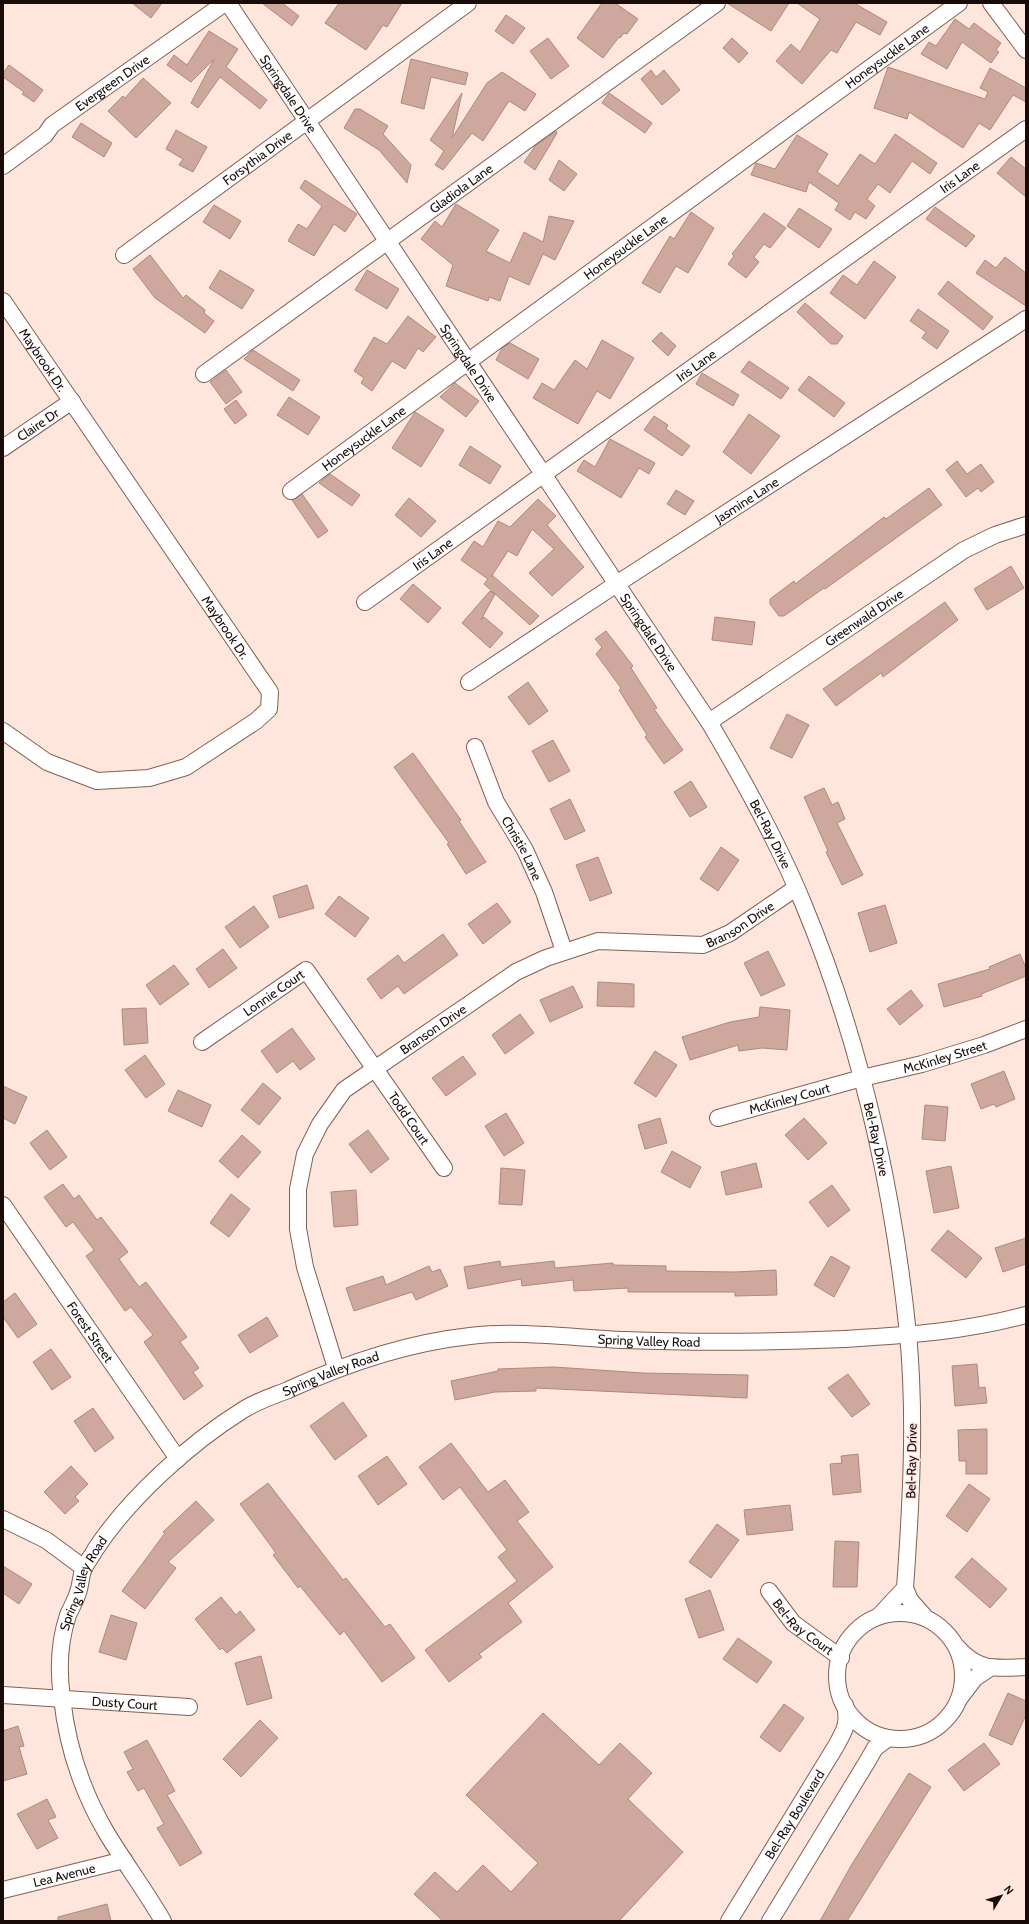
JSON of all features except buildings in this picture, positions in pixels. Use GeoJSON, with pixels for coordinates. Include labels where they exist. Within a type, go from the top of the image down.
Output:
{"type":"FeatureCollection","features":[{"type":"Feature","properties":{"kind":"street","name":"Springdale Drive"},"geometry":{"type":"LineString","coordinates":[[227,3],[544,476],[618,583],[709,722]]}},
{"type":"Feature","properties":{"kind":"street","name":"Evergreen Drive"},"geometry":{"type":"LineString","coordinates":[[3,166],[44,136],[52,125],[227,3]]}},
{"type":"Feature","properties":{"kind":"street","name":"Forsythia Drive"},"geometry":{"type":"LineString","coordinates":[[124,255],[468,3]]}},
{"type":"Feature","properties":{"kind":"street","name":"Gladiola Lane"},"geometry":{"type":"LineString","coordinates":[[204,374],[717,3]]}},
{"type":"Feature","properties":{"kind":"street","name":"Honeysuckle Lane"},"geometry":{"type":"LineString","coordinates":[[291,491],[959,3]]}},
{"type":"Feature","properties":{"kind":"street"},"geometry":{"type":"LineString","coordinates":[[991,3],[1026,50]]}},
{"type":"Feature","properties":{"kind":"street","name":"Iris Lane"},"geometry":{"type":"LineString","coordinates":[[365,602],[544,476],[1026,129]]}},
{"type":"Feature","properties":{"kind":"street","name":"Maybrook Dr."},"geometry":{"type":"LineString","coordinates":[[3,301],[270,692],[270,709],[256,721],[186,767],[149,778],[97,780],[47,762],[3,731]]}},
{"type":"Feature","properties":{"kind":"street","name":"Jasmine Lane"},"geometry":{"type":"LineString","coordinates":[[469,682],[618,583],[1026,319]]}},
{"type":"Feature","properties":{"kind":"street","name":"Claire Dr"},"geometry":{"type":"LineString","coordinates":[[3,448],[72,401]]}},
{"type":"Feature","properties":{"kind":"street","name":"Greenwald Drive"},"geometry":{"type":"LineString","coordinates":[[709,722],[964,550],[995,535],[1026,525]]}},
{"type":"Feature","properties":{"kind":"street","name":"Bel-Ray Drive"},"geometry":{"type":"LineString","coordinates":[[709,722],[749,790],[796,888],[830,975],[862,1078],[880,1156],[895,1234],[908,1335],[912,1413],[911,1491],[905,1588]]}},
{"type":"Feature","properties":{"kind":"street","name":"Christie Lane"},"geometry":{"type":"LineString","coordinates":[[475,747],[496,802],[525,850],[544,892],[564,951]]}},
{"type":"Feature","properties":{"kind":"street","name":"Branson Drive"},"geometry":{"type":"LineString","coordinates":[[336,1368],[305,1267],[298,1229],[298,1189],[305,1154],[320,1124],[344,1090],[516,972],[564,951],[598,941],[703,945],[730,933],[796,888]]}},
{"type":"Feature","properties":{"kind":"street","name":"Lonnie Court"},"geometry":{"type":"LineString","coordinates":[[202,1042],[306,970],[374,1069]]}},
{"type":"Feature","properties":{"kind":"street","name":"McKinley Street"},"geometry":{"type":"LineString","coordinates":[[862,1078],[922,1064],[984,1045],[1026,1029]]}},
{"type":"Feature","properties":{"kind":"street","name":"Todd Court"},"geometry":{"type":"LineString","coordinates":[[374,1069],[444,1168]]}},
{"type":"Feature","properties":{"kind":"street","name":"McKinley Court"},"geometry":{"type":"LineString","coordinates":[[718,1118],[862,1078]]}},
{"type":"Feature","properties":{"kind":"street","name":"Forest Street"},"geometry":{"type":"LineString","coordinates":[[3,1205],[178,1459]]}},
{"type":"Feature","properties":{"kind":"street","name":"Spring Valley Road"},"geometry":{"type":"LineString","coordinates":[[163,1921],[106,1831],[90,1801],[75,1764],[67,1731],[62,1698],[59,1667],[62,1641],[68,1615],[79,1591],[84,1568],[110,1528],[142,1492],[178,1459],[245,1408],[336,1368],[386,1352],[415,1345],[474,1335],[518,1334],[627,1340],[720,1342],[814,1340],[954,1331],[1026,1315]]}},
{"type":"Feature","properties":{"kind":"street"},"geometry":{"type":"LineString","coordinates":[[3,1519],[46,1540],[84,1568]]}},
{"type":"Feature","properties":{"kind":"street"},"geometry":{"type":"LineString","coordinates":[[879,1616],[905,1588],[910,1600],[924,1616]]}},
{"type":"Feature","properties":{"kind":"street","name":"Bel-Ray Court"},"geometry":{"type":"LineString","coordinates":[[769,1591],[793,1623],[841,1658]]}},
{"type":"Feature","properties":{"kind":"street","name":"Bel-Ray Boulevard"},"geometry":{"type":"LineString","coordinates":[[729,1921],[845,1730],[848,1719],[840,1689],[838,1672],[841,1658],[847,1643],[858,1629],[879,1616],[895,1612],[911,1613],[924,1616],[936,1623],[946,1632],[956,1646],[961,1660],[962,1674],[957,1702],[949,1716],[941,1724],[923,1736],[907,1740],[887,1739],[874,1735],[862,1727],[851,1715],[845,1705]]}},
{"type":"Feature","properties":{"kind":"street"},"geometry":{"type":"LineString","coordinates":[[956,1646],[976,1663],[990,1668],[1026,1667]]}},
{"type":"Feature","properties":{"kind":"street"},"geometry":{"type":"LineString","coordinates":[[957,1702],[975,1678],[990,1668]]}},
{"type":"Feature","properties":{"kind":"street","name":"Dusty Court"},"geometry":{"type":"LineString","coordinates":[[3,1695],[189,1707]]}},
{"type":"Feature","properties":{"kind":"street"},"geometry":{"type":"LineString","coordinates":[[770,1921],[866,1762],[876,1748],[887,1739]]}},
{"type":"Feature","properties":{"kind":"street","name":"Lea Avenue"},"geometry":{"type":"LineString","coordinates":[[3,1890],[124,1860]]}}]}
